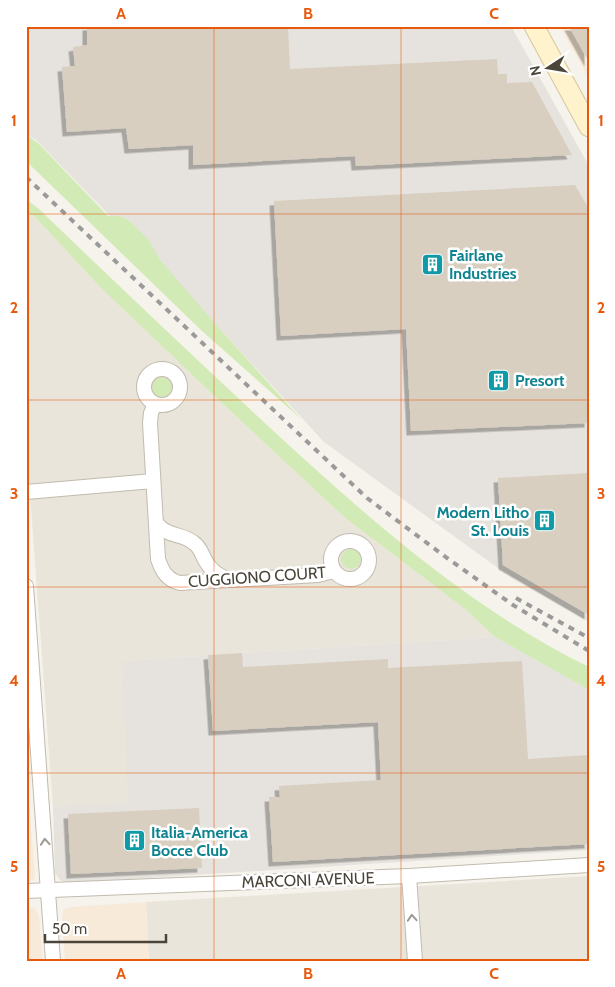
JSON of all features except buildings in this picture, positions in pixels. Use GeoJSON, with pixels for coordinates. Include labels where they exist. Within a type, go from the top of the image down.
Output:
{"type":"FeatureCollection","features":[{"type":"Feature","properties":{"kind":"street"},"geometry":{"type":"LineString","coordinates":[[534,26],[589,127]]}},
{"type":"Feature","properties":{"kind":"street"},"geometry":{"type":"LineString","coordinates":[[155,404],[151,413],[150,423],[156,523],[168,534],[188,539],[195,543],[211,569],[218,575],[230,580]]}},
{"type":"Feature","properties":{"kind":"street"},"geometry":{"type":"LineString","coordinates":[[26,492],[153,481]]}},
{"type":"Feature","properties":{"kind":"street","name":"CUGGIONO COURT"},"geometry":{"type":"LineString","coordinates":[[156,523],[160,567],[172,581],[180,583],[318,575],[334,570]]}},
{"type":"Feature","properties":{"kind":"street"},"geometry":{"type":"LineString","coordinates":[[26,586],[53,961]]}},
{"type":"Feature","properties":{"kind":"street","name":"MARCONI AVENUE"},"geometry":{"type":"LineString","coordinates":[[26,891],[409,876],[589,865]]}},
{"type":"Feature","properties":{"kind":"street"},"geometry":{"type":"LineString","coordinates":[[409,876],[415,961]]}},
{"type":"Feature","properties":{"kind":"shaded area"},"geometry":{"type":"Polygon","coordinates":[[[26,26],[511,26],[589,166],[589,622],[498,568],[324,442],[218,327],[36,140],[26,135],[26,26]]]}},
{"type":"Feature","properties":{"kind":"shaded area"},"geometry":{"type":"Polygon","coordinates":[[[560,26],[589,26],[589,79],[560,26]]]}},
{"type":"Feature","properties":{"kind":"shaded area"},"geometry":{"type":"Polygon","coordinates":[[[26,211],[35,217],[102,289],[344,517],[465,609],[495,637],[122,661],[129,804],[53,807],[26,440],[26,211]]]}},
{"type":"Feature","properties":{"kind":"shaded area"},"geometry":{"type":"Polygon","coordinates":[[[495,637],[589,690],[589,850],[68,883],[60,880],[55,873],[53,807],[128,803],[122,661],[495,637]]]}},
{"type":"Feature","properties":{"kind":"shaded area"},"geometry":{"type":"Polygon","coordinates":[[[26,765],[35,875],[34,880],[26,883],[26,765]]]}},
{"type":"Feature","properties":{"kind":"shaded area"},"geometry":{"type":"Polygon","coordinates":[[[589,876],[589,961],[149,961],[146,902],[589,876]]]}},
{"type":"Feature","properties":{"kind":"shaded area"},"geometry":{"type":"Polygon","coordinates":[[[146,902],[149,961],[65,961],[62,914],[64,909],[146,902]]]}},
{"type":"Feature","properties":{"kind":"shaded area"},"geometry":{"type":"Polygon","coordinates":[[[26,907],[35,908],[39,916],[43,961],[26,961],[26,907]]]}},
{"type":"Feature","properties":{"kind":"green space"},"geometry":{"type":"Polygon","coordinates":[[[26,135],[38,143],[108,216],[119,216],[128,220],[148,239],[160,260],[301,419],[202,331],[26,161],[26,135]]]}},
{"type":"Feature","properties":{"kind":"green space"},"geometry":{"type":"Polygon","coordinates":[[[26,199],[40,210],[281,438],[390,534],[427,564],[505,619],[589,667],[589,690],[495,637],[465,609],[344,517],[102,289],[35,217],[26,211],[26,199]]]}},
{"type":"Feature","properties":{"kind":"green space"},"geometry":{"type":"Polygon","coordinates":[[[158,377],[166,377],[172,383],[172,391],[166,397],[158,397],[152,391],[152,383],[158,377]]]}},
{"type":"Feature","properties":{"kind":"green space"},"geometry":{"type":"Polygon","coordinates":[[[347,549],[355,549],[361,555],[361,563],[355,569],[347,569],[341,563],[341,555],[347,549]]]}},
{"type":"Feature","properties":{"kind":"railway"},"geometry":{"type":"LineString","coordinates":[[26,177],[367,498],[513,605],[589,651]]}},
{"type":"Feature","properties":{"kind":"railway"},"geometry":{"type":"LineString","coordinates":[[516,598],[589,638]]}},
{"type":"Feature","properties":{"kind":"place","name":"Fairlane Industries"},"geometry":{"type":"Point","coordinates":[433,264]}},
{"type":"Feature","properties":{"kind":"place","name":"Presort"},"geometry":{"type":"Point","coordinates":[499,380]}},
{"type":"Feature","properties":{"kind":"place","name":"Modern Litho St. Louis"},"geometry":{"type":"Point","coordinates":[545,521]}},
{"type":"Feature","properties":{"kind":"place","name":"Italia-America Bocce Club"},"geometry":{"type":"Point","coordinates":[135,841]}}]}
